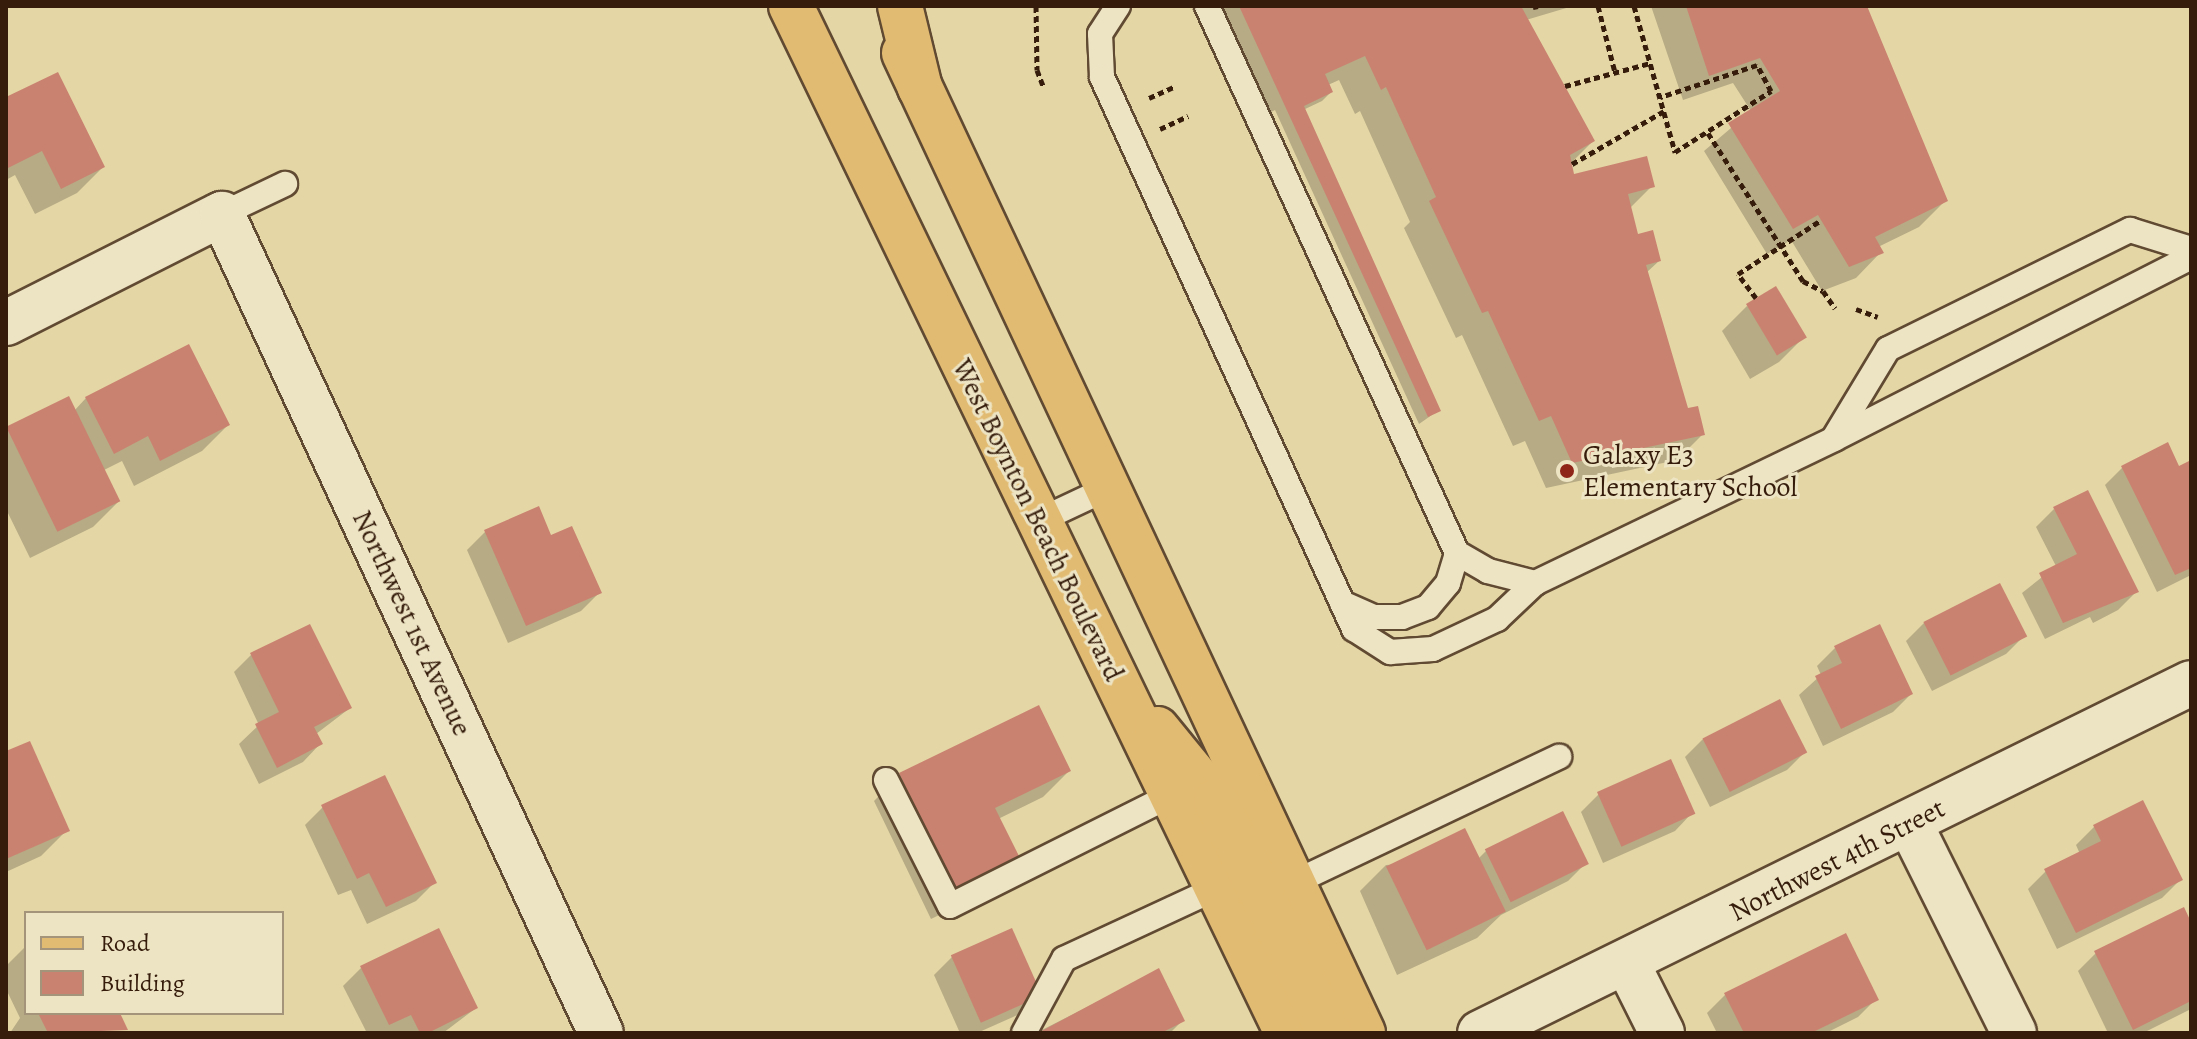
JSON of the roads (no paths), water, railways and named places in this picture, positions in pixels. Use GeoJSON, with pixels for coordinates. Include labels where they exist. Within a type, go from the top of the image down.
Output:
{"type":"FeatureCollection","features":[{"type":"Feature","properties":{"kind":"main road","name":"West Boynton Beach Boulevard"},"geometry":{"type":"LineString","coordinates":[[791,6],[1287,1033]]}},
{"type":"Feature","properties":{"kind":"main road"},"geometry":{"type":"LineString","coordinates":[[883,6],[1104,490],[1363,1033]]}},
{"type":"Feature","properties":{"kind":"main road"},"geometry":{"type":"LineString","coordinates":[[900,6],[920,88]]}},
{"type":"Feature","properties":{"kind":"main road"},"geometry":{"type":"LineString","coordinates":[[1112,675],[1216,801],[1329,1033]]}},
{"type":"Feature","properties":{"kind":"street"},"geometry":{"type":"LineString","coordinates":[[6,323],[222,214]]}},
{"type":"Feature","properties":{"kind":"street","name":"Northwest 1st Avenue"},"geometry":{"type":"LineString","coordinates":[[222,214],[601,1033]]}},
{"type":"Feature","properties":{"kind":"street","name":"Northwest 4th Street"},"geometry":{"type":"LineString","coordinates":[[1480,1033],[1628,965],[2191,683]]}},
{"type":"Feature","properties":{"kind":"street"},"geometry":{"type":"LineString","coordinates":[[1910,824],[2014,1033]]}},
{"type":"Feature","properties":{"kind":"street"},"geometry":{"type":"LineString","coordinates":[[1628,965],[1662,1033]]}},
{"type":"Feature","properties":{"kind":"lane"},"geometry":{"type":"LineString","coordinates":[[1118,6],[1100,34],[1102,77],[1354,629],[1370,643],[1411,654],[1497,619],[1535,583],[1834,439],[2191,257]]}},
{"type":"Feature","properties":{"kind":"lane"},"geometry":{"type":"LineString","coordinates":[[1207,6],[1457,553],[1488,571],[1535,583]]}},
{"type":"Feature","properties":{"kind":"lane"},"geometry":{"type":"LineString","coordinates":[[222,214],[285,184]]}},
{"type":"Feature","properties":{"kind":"lane"},"geometry":{"type":"LineString","coordinates":[[1834,439],[1888,349],[2130,230],[2191,249]]}},
{"type":"Feature","properties":{"kind":"lane"},"geometry":{"type":"LineString","coordinates":[[1038,521],[1104,490]]}},
{"type":"Feature","properties":{"kind":"lane"},"geometry":{"type":"LineString","coordinates":[[1342,603],[1373,617],[1402,617],[1428,607],[1448,583],[1457,553]]}},
{"type":"Feature","properties":{"kind":"lane"},"geometry":{"type":"LineString","coordinates":[[1291,884],[1559,757]]}},
{"type":"Feature","properties":{"kind":"lane"},"geometry":{"type":"LineString","coordinates":[[886,780],[950,906],[1170,796]]}},
{"type":"Feature","properties":{"kind":"lane"},"geometry":{"type":"LineString","coordinates":[[1024,1033],[1064,959],[1215,889]]}},
{"type":"Feature","properties":{"kind":"place","name":"Galaxy E3 Elementary School"},"geometry":{"type":"Point","coordinates":[1567,471]}}]}
